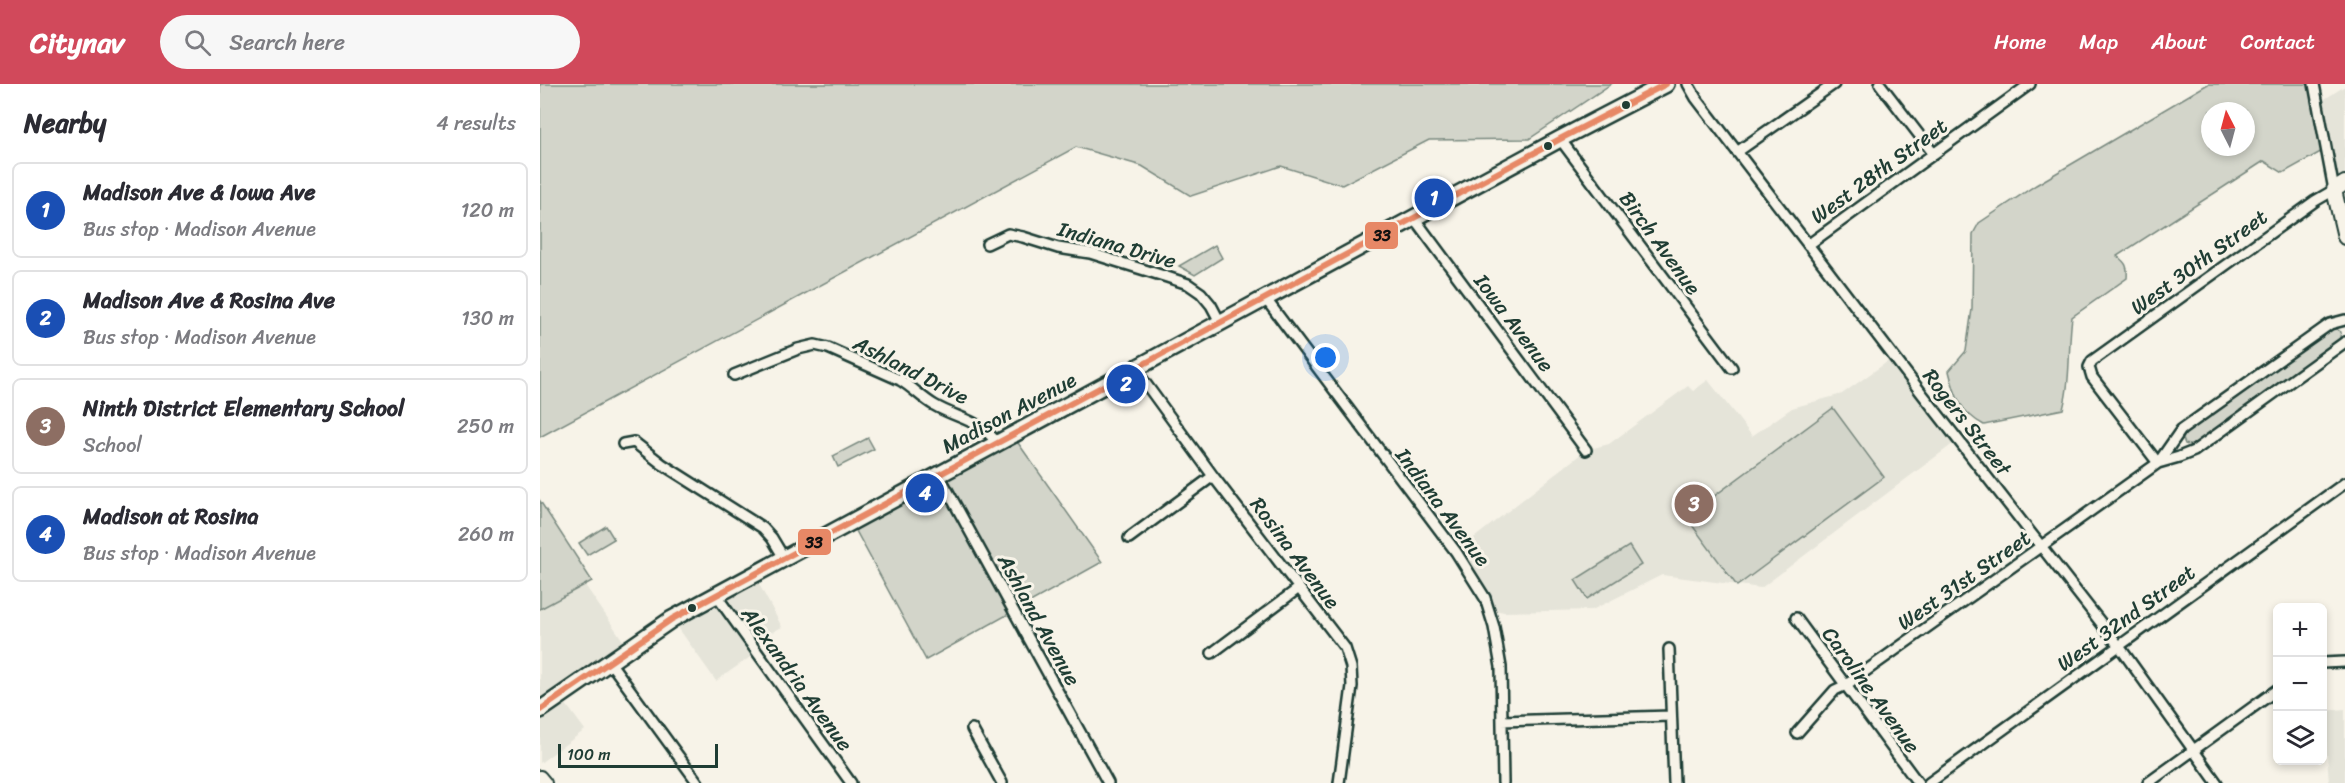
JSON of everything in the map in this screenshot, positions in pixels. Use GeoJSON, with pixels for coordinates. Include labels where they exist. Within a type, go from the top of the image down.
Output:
{"type":"FeatureCollection","features":[{"type":"Feature","properties":{"kind":"main road","name":"Madison Avenue"},"geometry":{"type":"LineString","coordinates":[[540,710],[664,624],[716,595],[1560,138],[1666,84]]}},
{"type":"Feature","properties":{"kind":"main road"},"geometry":{"type":"LineString","coordinates":[[2340,186],[2345,237]]}},
{"type":"Feature","properties":{"kind":"street","name":"Rogers Street"},"geometry":{"type":"LineString","coordinates":[[1688,84],[1808,245],[2119,646],[2217,783]]}},
{"type":"Feature","properties":{"kind":"street"},"geometry":{"type":"LineString","coordinates":[[1737,152],[1834,84]]}},
{"type":"Feature","properties":{"kind":"street"},"geometry":{"type":"LineString","coordinates":[[1880,84],[1933,153]]}},
{"type":"Feature","properties":{"kind":"street","name":"West 28th Street"},"geometry":{"type":"LineString","coordinates":[[1808,245],[2030,84]]}},
{"type":"Feature","properties":{"kind":"street"},"geometry":{"type":"LineString","coordinates":[[2314,84],[2340,186]]}},
{"type":"Feature","properties":{"kind":"street","name":"Birch Avenue"},"geometry":{"type":"LineString","coordinates":[[1560,138],[1732,368]]}},
{"type":"Feature","properties":{"kind":"street","name":"West 30th Street"},"geometry":{"type":"LineString","coordinates":[[2158,463],[2092,377],[2089,367],[2092,362],[2209,276],[2340,186]]}},
{"type":"Feature","properties":{"kind":"street","name":"Iowa Avenue"},"geometry":{"type":"LineString","coordinates":[[1414,218],[1586,450]]}},
{"type":"Feature","properties":{"kind":"street","name":"Indiana Drive"},"geometry":{"type":"LineString","coordinates":[[987,244],[1008,234],[1058,248],[1090,253],[1188,284],[1201,293],[1221,322]]}},
{"type":"Feature","properties":{"kind":"street","name":"Indiana Avenue"},"geometry":{"type":"LineString","coordinates":[[1265,298],[1478,584],[1490,609],[1498,646],[1503,783]]}},
{"type":"Feature","properties":{"kind":"street","name":"West 31st Street"},"geometry":{"type":"LineString","coordinates":[[2158,463],[2181,430],[2330,324],[2345,320]]}},
{"type":"Feature","properties":{"kind":"street","name":"West 31st Street"},"geometry":{"type":"LineString","coordinates":[[1797,734],[1835,690],[1846,685],[2158,463],[2194,451],[2345,342]]}},
{"type":"Feature","properties":{"kind":"street","name":"Ashland Drive"},"geometry":{"type":"LineString","coordinates":[[734,375],[798,349],[822,346],[911,386],[932,404],[980,425],[998,443]]}},
{"type":"Feature","properties":{"kind":"street","name":"Rosina Avenue"},"geometry":{"type":"LineString","coordinates":[[1135,369],[1213,476],[1345,648],[1351,667],[1350,702],[1339,783]]}},
{"type":"Feature","properties":{"kind":"street"},"geometry":{"type":"LineString","coordinates":[[622,444],[634,442],[662,464],[763,528],[784,558]]}},
{"type":"Feature","properties":{"kind":"street","name":"Ashland Avenue"},"geometry":{"type":"LineString","coordinates":[[939,475],[1108,783]]}},
{"type":"Feature","properties":{"kind":"street"},"geometry":{"type":"LineString","coordinates":[[1129,538],[1213,476]]}},
{"type":"Feature","properties":{"kind":"street","name":"West 32nd Street"},"geometry":{"type":"LineString","coordinates":[[1929,783],[2345,483]]}},
{"type":"Feature","properties":{"kind":"street"},"geometry":{"type":"LineString","coordinates":[[1212,653],[1299,588]]}},
{"type":"Feature","properties":{"kind":"street","name":"Alexandria Avenue"},"geometry":{"type":"LineString","coordinates":[[716,595],[851,783]]}},
{"type":"Feature","properties":{"kind":"street","name":"Caroline Avenue"},"geometry":{"type":"LineString","coordinates":[[1796,618],[1918,783]]}},
{"type":"Feature","properties":{"kind":"street"},"geometry":{"type":"LineString","coordinates":[[1669,649],[1674,783]]}},
{"type":"Feature","properties":{"kind":"street"},"geometry":{"type":"LineString","coordinates":[[609,661],[698,783]]}},
{"type":"Feature","properties":{"kind":"street"},"geometry":{"type":"LineString","coordinates":[[2327,663],[2345,662]]}},
{"type":"Feature","properties":{"kind":"street"},"geometry":{"type":"LineString","coordinates":[[2148,783],[2273,692]]}},
{"type":"Feature","properties":{"kind":"street"},"geometry":{"type":"LineString","coordinates":[[1502,721],[1671,716]]}},
{"type":"Feature","properties":{"kind":"street"},"geometry":{"type":"LineString","coordinates":[[972,729],[1002,783]]}},
{"type":"Feature","properties":{"kind":"street"},"geometry":{"type":"LineString","coordinates":[[540,777],[545,783]]}},
{"type":"Feature","properties":{"kind":"shaded area"},"geometry":{"type":"Polygon","coordinates":[[[540,84],[1611,84],[1529,139],[1429,140],[1342,185],[1281,166],[1191,196],[1142,166],[1076,147],[540,437],[540,84]]]}},
{"type":"Feature","properties":{"kind":"shaded area"},"geometry":{"type":"Polygon","coordinates":[[[2208,84],[2314,84],[2326,149],[2283,173],[2264,161],[2117,256],[2126,265],[2127,278],[2072,317],[2063,409],[1984,425],[1969,415],[1960,402],[1949,371],[1966,351],[1972,309],[1973,234],[1979,223],[2036,185],[2208,84]]]}},
{"type":"Feature","properties":{"kind":"shaded area"},"geometry":{"type":"Polygon","coordinates":[[[2345,86],[2345,183],[2334,190],[2317,104],[2345,86]]]}},
{"type":"Feature","properties":{"kind":"shaded area"},"geometry":{"type":"Polygon","coordinates":[[[1215,245],[1222,258],[1195,275],[1179,266],[1215,245]]]}},
{"type":"Feature","properties":{"kind":"shaded area"},"geometry":{"type":"Polygon","coordinates":[[[2335,328],[2341,332],[2339,342],[2193,446],[2185,444],[2183,439],[2186,432],[2328,330],[2335,328]]]}},
{"type":"Feature","properties":{"kind":"shaded area"},"geometry":{"type":"Polygon","coordinates":[[[1894,357],[1958,440],[1761,588],[1662,575],[1592,610],[1504,612],[1490,609],[1456,552],[1586,450],[1609,444],[1688,386],[1693,391],[1708,380],[1752,436],[1792,408],[1842,394],[1894,357]]]}},
{"type":"Feature","properties":{"kind":"shaded area"},"geometry":{"type":"Polygon","coordinates":[[[1833,408],[1884,477],[1737,586],[1686,517],[1833,408]]]}},
{"type":"Feature","properties":{"kind":"shaded area"},"geometry":{"type":"Polygon","coordinates":[[[868,438],[874,449],[838,467],[833,456],[868,438]]]}},
{"type":"Feature","properties":{"kind":"shaded area"},"geometry":{"type":"Polygon","coordinates":[[[1016,440],[1102,562],[926,660],[855,529],[1016,440]]]}},
{"type":"Feature","properties":{"kind":"shaded area"},"geometry":{"type":"Polygon","coordinates":[[[540,501],[592,581],[540,609],[540,501]]]}},
{"type":"Feature","properties":{"kind":"shaded area"},"geometry":{"type":"Polygon","coordinates":[[[606,526],[614,539],[587,555],[579,543],[606,526]]]}},
{"type":"Feature","properties":{"kind":"shaded area"},"geometry":{"type":"Polygon","coordinates":[[[1629,546],[1641,565],[1587,599],[1575,580],[1629,546]]]}},
{"type":"Feature","properties":{"kind":"shaded area"},"geometry":{"type":"Polygon","coordinates":[[[754,575],[782,627],[750,644],[756,653],[716,681],[672,619],[754,575]]]}},
{"type":"Feature","properties":{"kind":"shaded area"},"geometry":{"type":"Polygon","coordinates":[[[585,585],[628,648],[560,696],[585,730],[540,763],[540,609],[585,585]]]}},
{"type":"Feature","properties":{"kind":"shaded area"},"geometry":{"type":"Polygon","coordinates":[[[2345,709],[2345,783],[2329,783],[2327,711],[2345,709]]]}},
{"type":"Feature","properties":{"kind":"transit line","name":"33"},"geometry":{"type":"LineString","coordinates":[[540,710],[672,619],[1560,139],[1666,84]]}},
{"type":"Feature","properties":{"kind":"place","name":"Madison Ave & Iowa Ave"},"geometry":{"type":"Point","coordinates":[1434,198]}},
{"type":"Feature","properties":{"kind":"place","name":"Madison Ave & Rosina Ave"},"geometry":{"type":"Point","coordinates":[1126,384]}},
{"type":"Feature","properties":{"kind":"place","name":"Madison at Rosina"},"geometry":{"type":"Point","coordinates":[925,493]}},
{"type":"Feature","properties":{"kind":"place","name":"Ninth District Elementary School"},"geometry":{"type":"Point","coordinates":[1694,504]}}]}
